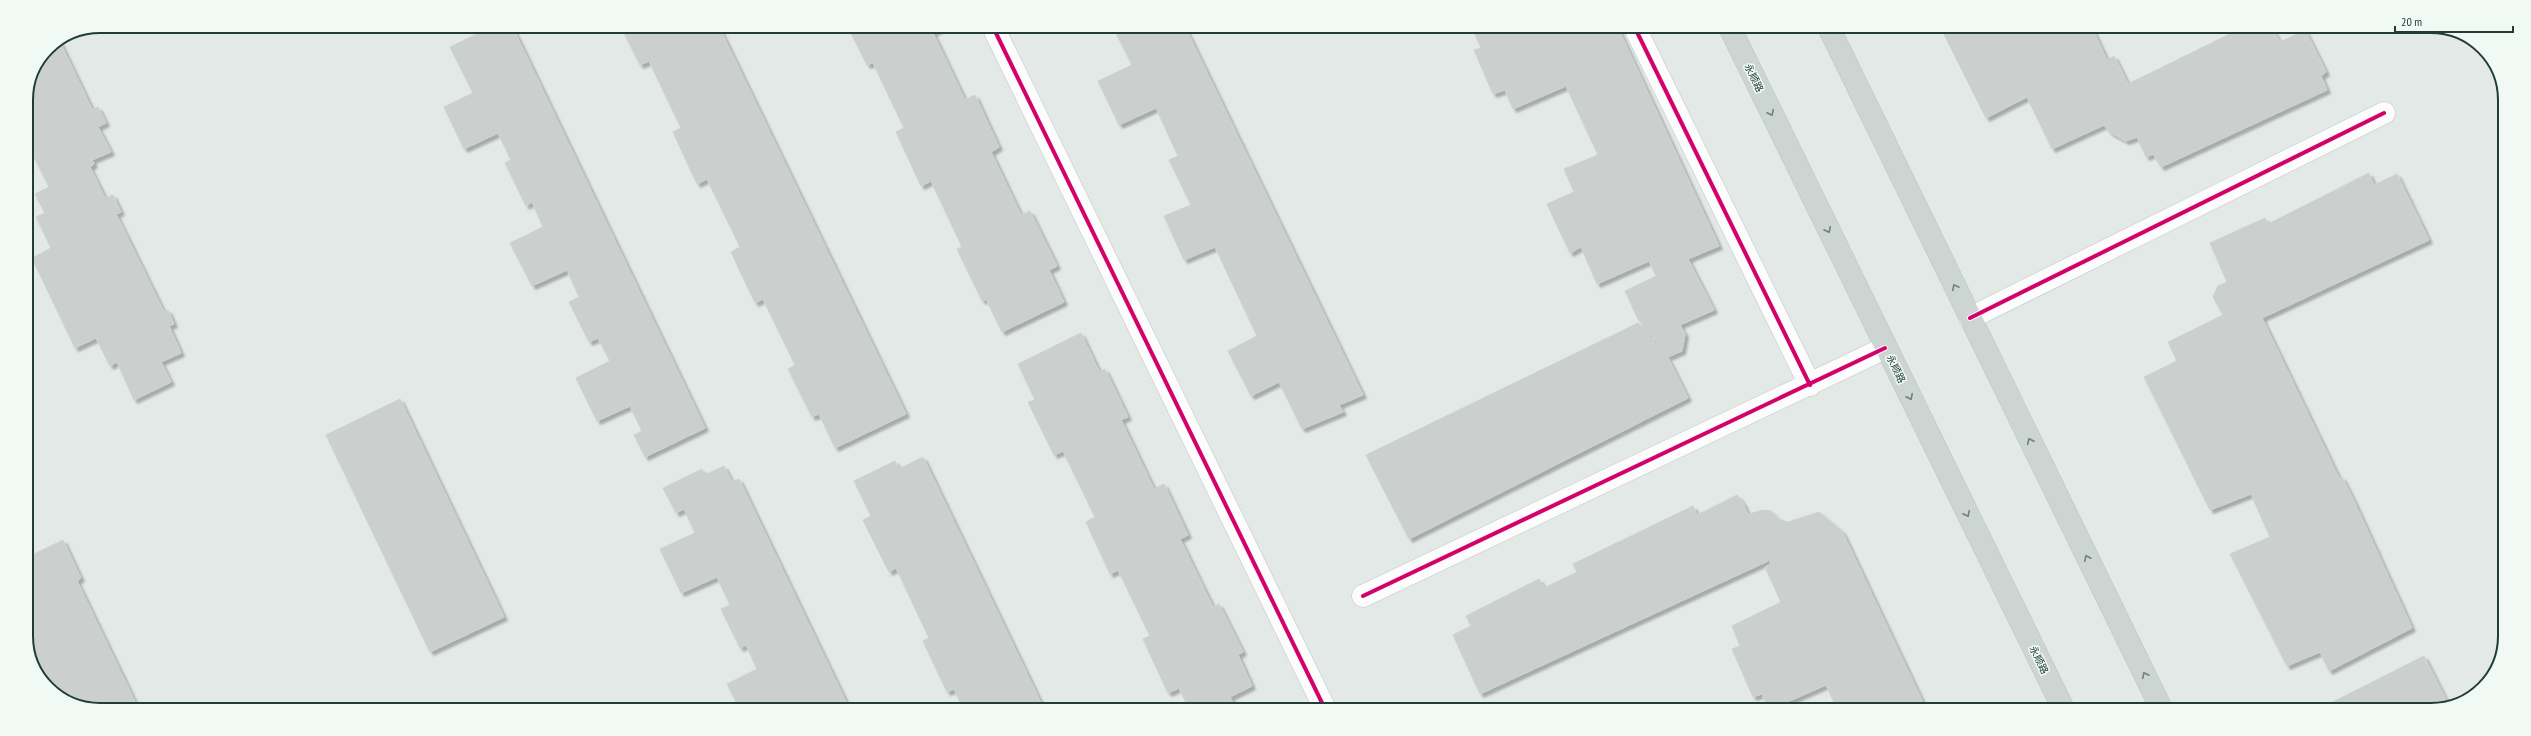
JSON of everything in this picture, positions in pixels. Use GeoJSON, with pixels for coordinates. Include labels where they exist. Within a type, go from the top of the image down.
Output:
{"type":"FeatureCollection","features":[{"type":"Feature","properties":{"kind":"main road","name":"永顺路"},"geometry":{"type":"LineString","coordinates":[[1732,33],[1885,348],[2061,703]]}},
{"type":"Feature","properties":{"kind":"main road"},"geometry":{"type":"LineString","coordinates":[[1831,33],[2159,703]]}},
{"type":"Feature","properties":{"kind":"street"},"geometry":{"type":"LineString","coordinates":[[996,33],[1322,703]]}},
{"type":"Feature","properties":{"kind":"street"},"geometry":{"type":"LineString","coordinates":[[1637,33],[1810,385]]}},
{"type":"Feature","properties":{"kind":"street"},"geometry":{"type":"LineString","coordinates":[[1970,318],[2384,113]]}},
{"type":"Feature","properties":{"kind":"street"},"geometry":{"type":"LineString","coordinates":[[1363,596],[1810,385],[1885,348]]}},
{"type":"Feature","properties":{"kind":"building"},"geometry":{"type":"Polygon","coordinates":[[[479,33],[515,33],[705,428],[645,457],[634,435],[642,431],[630,406],[597,421],[576,378],[610,361],[598,338],[589,342],[569,302],[579,297],[567,270],[532,286],[510,243],[543,227],[532,202],[526,206],[505,163],[511,160],[498,133],[464,149],[444,107],[473,93],[450,47],[479,33]]]}},
{"type":"Feature","properties":{"kind":"building"},"geometry":{"type":"Polygon","coordinates":[[[624,33],[722,33],[906,414],[835,448],[819,414],[812,417],[788,369],[795,365],[763,299],[755,303],[731,252],[740,247],[707,179],[697,184],[673,132],[681,128],[649,61],[640,65],[624,33]]]}},
{"type":"Feature","properties":{"kind":"building"},"geometry":{"type":"Polygon","coordinates":[[[851,33],[933,33],[965,100],[975,95],[999,147],[991,152],[1021,215],[1030,211],[1057,266],[1049,270],[1064,302],[1002,332],[986,299],[982,301],[957,249],[962,247],[931,181],[921,186],[896,132],[904,128],[873,63],[867,65],[851,33]]]}},
{"type":"Feature","properties":{"kind":"building"},"geometry":{"type":"Polygon","coordinates":[[[1116,33],[1188,33],[1363,395],[1339,405],[1343,412],[1302,429],[1279,382],[1251,396],[1228,351],[1257,336],[1215,247],[1184,260],[1164,216],[1191,205],[1169,160],[1178,156],[1156,108],[1119,125],[1098,81],[1132,65],[1116,33]]]}},
{"type":"Feature","properties":{"kind":"building"},"geometry":{"type":"Polygon","coordinates":[[[1475,33],[1620,33],[1719,246],[1688,259],[1714,310],[1680,325],[1685,334],[1682,351],[1668,357],[1638,319],[1625,291],[1656,276],[1649,261],[1597,284],[1581,247],[1570,253],[1547,204],[1574,192],[1564,169],[1598,155],[1566,86],[1513,109],[1505,90],[1493,94],[1474,50],[1481,48],[1475,33]]]}},
{"type":"Feature","properties":{"kind":"building"},"geometry":{"type":"Polygon","coordinates":[[[1944,33],[2094,33],[2107,60],[2114,56],[2128,84],[2232,33],[2275,33],[2280,42],[2299,33],[2306,33],[2326,72],[2321,76],[2327,90],[2161,167],[2153,154],[2146,157],[2137,137],[2126,141],[2109,132],[2104,125],[2052,149],[2027,97],[1986,118],[1944,33]]]}},
{"type":"Feature","properties":{"kind":"building"},"geometry":{"type":"Polygon","coordinates":[[[62,45],[92,109],[98,107],[106,123],[98,127],[111,152],[92,160],[94,164],[90,167],[105,198],[113,195],[121,212],[116,214],[164,312],[168,310],[174,324],[169,326],[181,353],[161,362],[171,382],[134,400],[117,362],[110,366],[96,338],[75,348],[33,260],[33,257],[51,248],[36,217],[45,213],[35,194],[49,187],[33,155],[34,87],[38,74],[44,63],[62,45]]]}},
{"type":"Feature","properties":{"kind":"building"},"geometry":{"type":"Polygon","coordinates":[[[2369,173],[2374,185],[2397,174],[2429,240],[2262,318],[2339,478],[2342,477],[2354,501],[2412,628],[2329,671],[2320,652],[2287,666],[2230,554],[2270,537],[2251,494],[2210,510],[2144,377],[2177,361],[2168,342],[2223,315],[2213,297],[2218,286],[2227,282],[2210,243],[2265,218],[2268,224],[2369,173]]]}},
{"type":"Feature","properties":{"kind":"building"},"geometry":{"type":"Polygon","coordinates":[[[1638,323],[1669,360],[1688,398],[1409,539],[1366,455],[1638,323]]]}},
{"type":"Feature","properties":{"kind":"building"},"geometry":{"type":"Polygon","coordinates":[[[1081,333],[1099,371],[1105,369],[1128,417],[1121,420],[1154,489],[1164,484],[1188,535],[1180,539],[1213,607],[1219,604],[1243,652],[1238,655],[1252,686],[1230,697],[1233,703],[1186,703],[1179,688],[1168,693],[1143,639],[1150,636],[1118,570],[1110,574],[1086,522],[1095,517],[1063,451],[1054,455],[1028,402],[1035,400],[1018,364],[1081,333]]]}},
{"type":"Feature","properties":{"kind":"building"},"geometry":{"type":"Polygon","coordinates":[[[400,399],[504,617],[430,652],[326,435],[400,399]]]}},
{"type":"Feature","properties":{"kind":"building"},"geometry":{"type":"Polygon","coordinates":[[[923,457],[1041,703],[961,703],[954,689],[947,692],[923,641],[929,638],[896,568],[889,572],[863,520],[871,516],[854,481],[895,461],[899,469],[923,457]]]}},
{"type":"Feature","properties":{"kind":"building"},"geometry":{"type":"Polygon","coordinates":[[[724,466],[732,482],[739,479],[847,703],[736,703],[727,684],[757,669],[746,645],[740,648],[721,609],[730,605],[717,577],[681,593],[660,549],[695,533],[684,509],[676,513],[663,488],[702,469],[705,475],[724,466]]]}},
{"type":"Feature","properties":{"kind":"building"},"geometry":{"type":"Polygon","coordinates":[[[1737,495],[1743,503],[1768,561],[1480,694],[1453,635],[1471,626],[1466,616],[1539,579],[1544,588],[1577,572],[1573,564],[1693,506],[1697,515],[1737,495]]]}},
{"type":"Feature","properties":{"kind":"building"},"geometry":{"type":"Polygon","coordinates":[[[1763,510],[1771,511],[1778,519],[1788,522],[1819,512],[1842,531],[1923,703],[1834,703],[1826,685],[1785,703],[1766,703],[1762,694],[1753,697],[1732,649],[1740,646],[1732,626],[1781,602],[1765,567],[1771,564],[1749,514],[1763,510]]]}},
{"type":"Feature","properties":{"kind":"building"},"geometry":{"type":"Polygon","coordinates":[[[63,540],[81,578],[77,581],[136,703],[100,703],[83,701],[63,692],[47,677],[42,670],[34,649],[33,640],[33,555],[63,540]]]}},
{"type":"Feature","properties":{"kind":"building"},"geometry":{"type":"Polygon","coordinates":[[[2424,656],[2447,701],[2431,703],[2331,703],[2424,656]]]}},
{"type":"Feature","properties":{"kind":"cycle path"},"geometry":{"type":"LineString","coordinates":[[996,33],[1322,703]]}},
{"type":"Feature","properties":{"kind":"cycle path"},"geometry":{"type":"LineString","coordinates":[[1637,33],[1810,385]]}},
{"type":"Feature","properties":{"kind":"cycle path"},"geometry":{"type":"LineString","coordinates":[[1970,318],[2384,113]]}},
{"type":"Feature","properties":{"kind":"cycle path"},"geometry":{"type":"LineString","coordinates":[[1363,596],[1885,348]]}}]}
